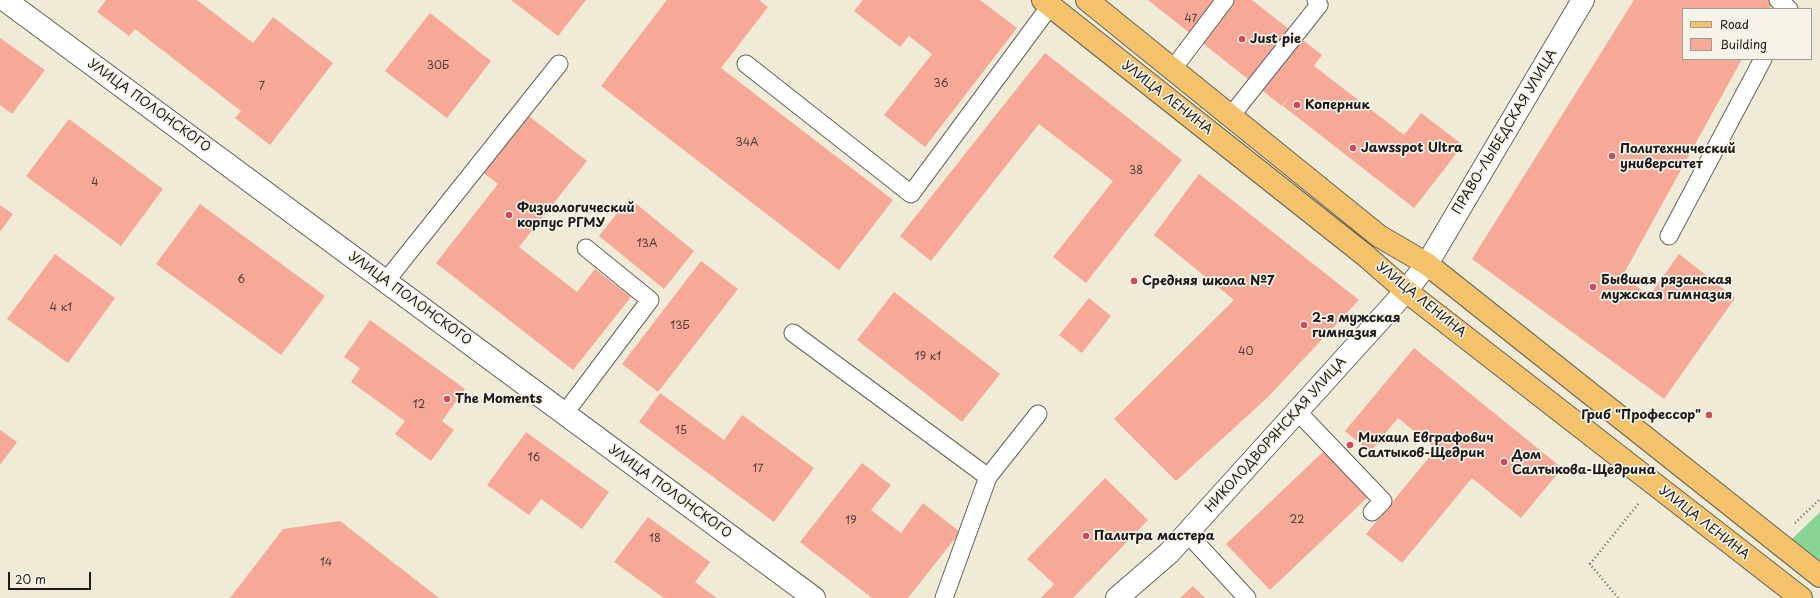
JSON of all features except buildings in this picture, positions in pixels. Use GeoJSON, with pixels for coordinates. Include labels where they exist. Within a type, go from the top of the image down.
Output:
{"type":"FeatureCollection","features":[{"type":"Feature","properties":{"kind":"main road","name":"УЛИЦА ЛЕНИНА"},"geometry":{"type":"LineString","coordinates":[[1087,0],[1378,236],[1428,264],[1820,576]]}},
{"type":"Feature","properties":{"kind":"main road","name":"УЛИЦА ЛЕНИНА"},"geometry":{"type":"LineString","coordinates":[[1046,3],[1366,256],[1406,291],[1801,598]]}},
{"type":"Feature","properties":{"kind":"street","name":"УЛИЦА ПОЛОНСКОГО"},"geometry":{"type":"LineString","coordinates":[[5,0],[814,598]]}},
{"type":"Feature","properties":{"kind":"street","name":"ПРАВО-ЛЫБЕДСКАЯ УЛИЦА"},"geometry":{"type":"LineString","coordinates":[[1428,264],[1583,0]]}},
{"type":"Feature","properties":{"kind":"street","name":"НИКОЛОДВОРЯНСКАЯ УЛИЦА"},"geometry":{"type":"LineString","coordinates":[[1118,598],[1169,553],[1406,291],[1428,264]]}},
{"type":"Feature","properties":{"kind":"lane"},"geometry":{"type":"LineString","coordinates":[[1172,70],[1225,0]]}},
{"type":"Feature","properties":{"kind":"lane"},"geometry":{"type":"LineString","coordinates":[[1230,117],[1319,5],[1316,0]]}},
{"type":"Feature","properties":{"kind":"lane"},"geometry":{"type":"LineString","coordinates":[[1778,0],[1788,8]]}},
{"type":"Feature","properties":{"kind":"lane"},"geometry":{"type":"LineString","coordinates":[[746,64],[912,194],[1046,3]]}},
{"type":"Feature","properties":{"kind":"lane"},"geometry":{"type":"LineString","coordinates":[[1669,236],[1762,60]]}},
{"type":"Feature","properties":{"kind":"lane"},"geometry":{"type":"LineString","coordinates":[[386,281],[559,64]]}},
{"type":"Feature","properties":{"kind":"lane"},"geometry":{"type":"LineString","coordinates":[[565,413],[650,300],[586,248]]}},
{"type":"Feature","properties":{"kind":"lane"},"geometry":{"type":"LineString","coordinates":[[793,333],[988,477]]}},
{"type":"Feature","properties":{"kind":"lane"},"geometry":{"type":"LineString","coordinates":[[1298,411],[1382,501],[1372,512]]}},
{"type":"Feature","properties":{"kind":"lane"},"geometry":{"type":"LineString","coordinates":[[944,598],[988,477],[1038,414]]}},
{"type":"Feature","properties":{"kind":"lane"},"geometry":{"type":"LineString","coordinates":[[1187,533],[1247,598]]}},
{"type":"Feature","properties":{"kind":"path"},"geometry":{"type":"LineString","coordinates":[[1618,598],[1590,564],[1654,484]]}},
{"type":"Feature","properties":{"kind":"path"},"geometry":{"type":"LineString","coordinates":[[1777,542],[1820,499]]}},
{"type":"Feature","properties":{"kind":"green space"},"geometry":{"type":"Polygon","coordinates":[[[1820,512],[1820,563],[1791,540],[1820,512]]]}},
{"type":"Feature","properties":{"kind":"place","name":"Just pie"},"geometry":{"type":"Point","coordinates":[1242,39]}},
{"type":"Feature","properties":{"kind":"place","name":"Коперник"},"geometry":{"type":"Point","coordinates":[1297,105]}},
{"type":"Feature","properties":{"kind":"place","name":"Jawsspot Ultra"},"geometry":{"type":"Point","coordinates":[1353,148]}},
{"type":"Feature","properties":{"kind":"place","name":"Политехнический университет"},"geometry":{"type":"Point","coordinates":[1612,156]}},
{"type":"Feature","properties":{"kind":"place","name":"Физиологический корпус РГМУ"},"geometry":{"type":"Point","coordinates":[509,215]}},
{"type":"Feature","properties":{"kind":"place","name":"Средняя школа №7"},"geometry":{"type":"Point","coordinates":[1134,281]}},
{"type":"Feature","properties":{"kind":"place","name":"Бывшая рязанская мужская гимназия"},"geometry":{"type":"Point","coordinates":[1593,287]}},
{"type":"Feature","properties":{"kind":"place","name":"2-я мужская гимназия"},"geometry":{"type":"Point","coordinates":[1304,325]}},
{"type":"Feature","properties":{"kind":"place","name":"The Moments"},"geometry":{"type":"Point","coordinates":[447,399]}},
{"type":"Feature","properties":{"kind":"place","name":"Гриб \"Профессор\""},"geometry":{"type":"Point","coordinates":[1709,415]}},
{"type":"Feature","properties":{"kind":"place","name":"Михаил Евграфович Салтыков-Щедрин"},"geometry":{"type":"Point","coordinates":[1350,445]}},
{"type":"Feature","properties":{"kind":"place","name":"Дом Салтыкова-Щедрина"},"geometry":{"type":"Point","coordinates":[1504,462]}},
{"type":"Feature","properties":{"kind":"place","name":"Палитра мастера"},"geometry":{"type":"Point","coordinates":[1086,536]}}]}
